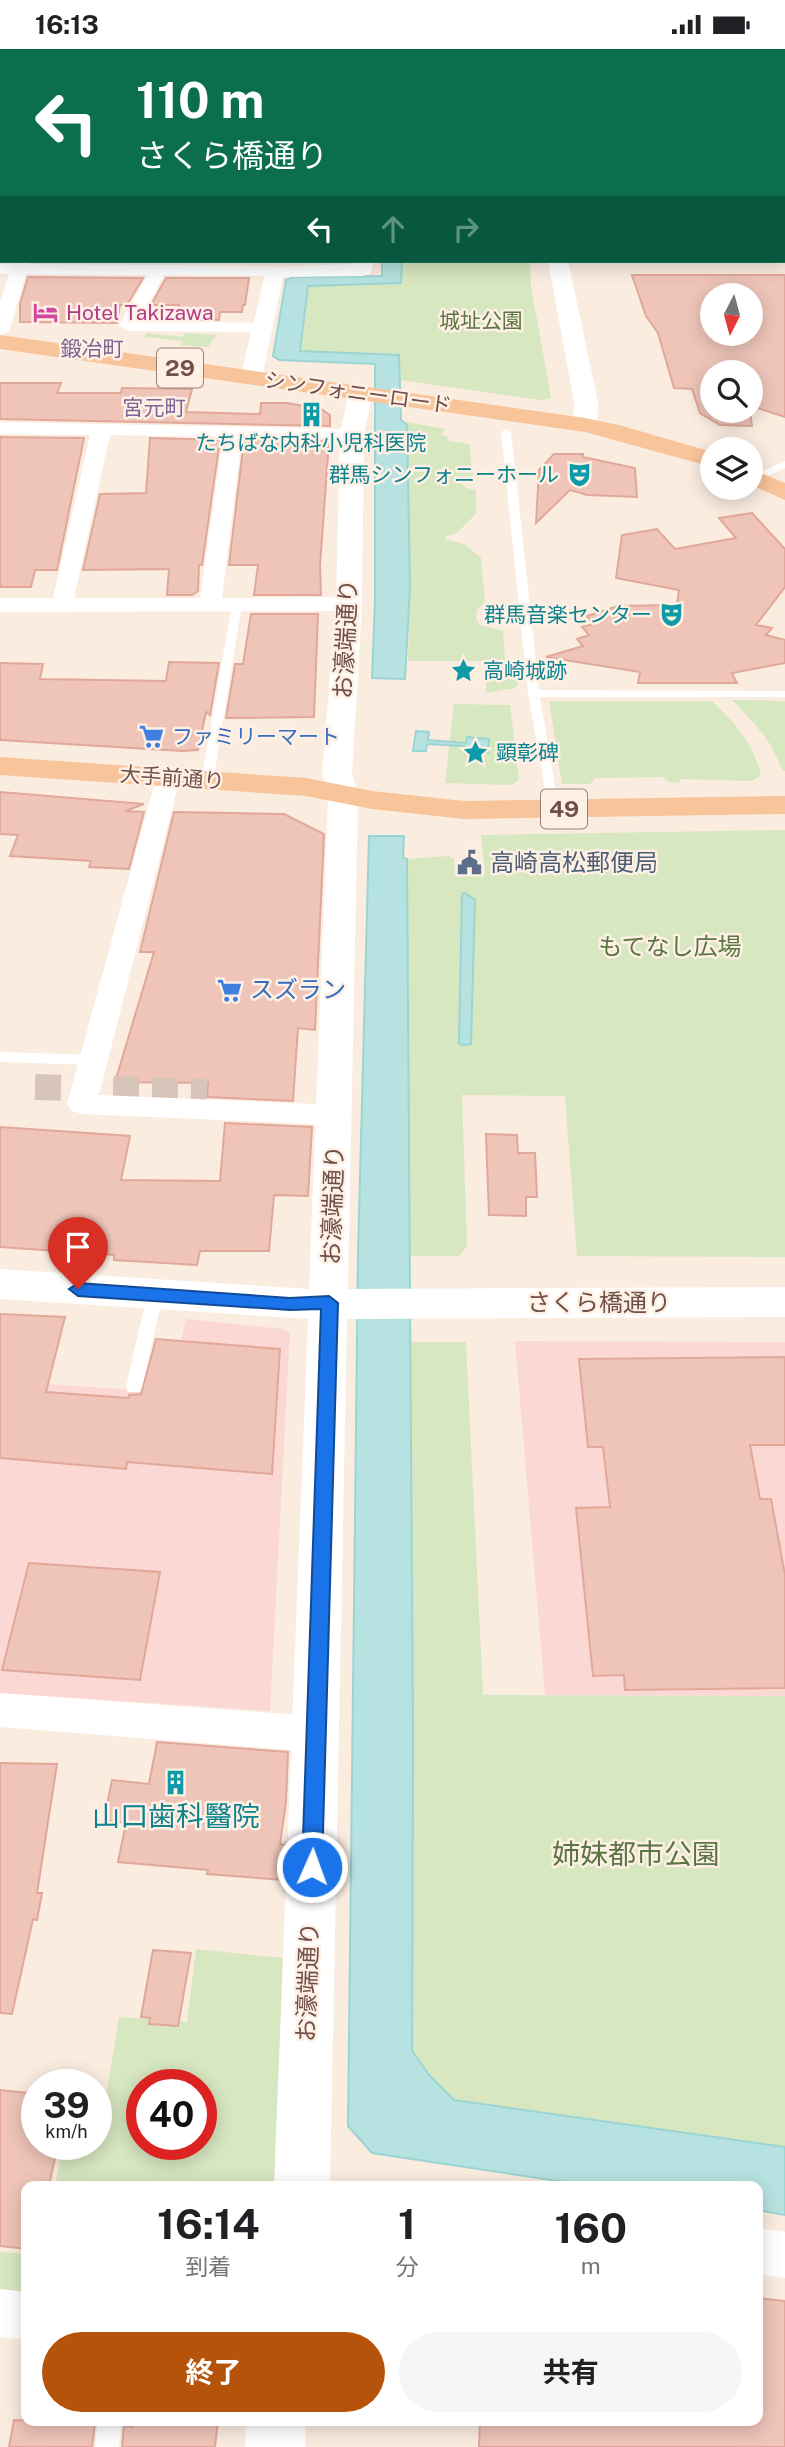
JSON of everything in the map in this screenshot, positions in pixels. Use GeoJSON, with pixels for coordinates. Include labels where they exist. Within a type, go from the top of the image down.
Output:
{"type":"FeatureCollection","features":[{"type":"Feature","properties":{"kind":"main road","name":"シンフォニーロード"},"geometry":{"type":"LineString","coordinates":[[0,342],[585,425],[700,456]]}},
{"type":"Feature","properties":{"kind":"main road"},"geometry":{"type":"LineString","coordinates":[[763,482],[785,492]]}},
{"type":"Feature","properties":{"kind":"main road","name":"大手前通り"},"geometry":{"type":"LineString","coordinates":[[0,766],[306,787],[343,796]]}},
{"type":"Feature","properties":{"kind":"main road","name":"49"},"geometry":{"type":"LineString","coordinates":[[343,796],[464,810],[785,805]]}},
{"type":"Feature","properties":{"kind":"street"},"geometry":{"type":"LineString","coordinates":[[0,269],[20,265],[158,271],[363,270],[364,263]]}},
{"type":"Feature","properties":{"kind":"street"},"geometry":{"type":"LineString","coordinates":[[558,263],[586,402],[585,425]]}},
{"type":"Feature","properties":{"kind":"street"},"geometry":{"type":"LineString","coordinates":[[0,331],[20,265]]}},
{"type":"Feature","properties":{"kind":"street"},"geometry":{"type":"LineString","coordinates":[[158,271],[128,326],[262,327]]}},
{"type":"Feature","properties":{"kind":"street"},"geometry":{"type":"LineString","coordinates":[[251,378],[274,271]]}},
{"type":"Feature","properties":{"kind":"street","name":"お濠端通り"},"geometry":{"type":"LineString","coordinates":[[303,2181],[316,1734],[344,1303],[336,1115],[343,796],[337,773],[349,604],[352,433],[361,394]]}},
{"type":"Feature","properties":{"kind":"street"},"geometry":{"type":"LineString","coordinates":[[0,428],[352,433]]}},
{"type":"Feature","properties":{"kind":"street"},"geometry":{"type":"LineString","coordinates":[[62,605],[101,430]]}},
{"type":"Feature","properties":{"kind":"street"},"geometry":{"type":"LineString","coordinates":[[210,604],[233,432]]}},
{"type":"Feature","properties":{"kind":"street"},"geometry":{"type":"LineString","coordinates":[[0,605],[349,604]]}},
{"type":"Feature","properties":{"kind":"street"},"geometry":{"type":"LineString","coordinates":[[168,778],[82,1104],[336,1115]]}},
{"type":"Feature","properties":{"kind":"street"},"geometry":{"type":"LineString","coordinates":[[0,1284],[290,1304],[344,1303]]}},
{"type":"Feature","properties":{"kind":"street","name":"さくら橋通り"},"geometry":{"type":"LineString","coordinates":[[344,1303],[785,1303]]}},
{"type":"Feature","properties":{"kind":"street"},"geometry":{"type":"LineString","coordinates":[[0,1710],[316,1734]]}},
{"type":"Feature","properties":{"kind":"street"},"geometry":{"type":"LineString","coordinates":[[763,2252],[785,2255]]}},
{"type":"Feature","properties":{"kind":"street"},"geometry":{"type":"LineString","coordinates":[[0,2313],[21,2315]]}},
{"type":"Feature","properties":{"kind":"street"},"geometry":{"type":"LineString","coordinates":[[275,2447],[276,2426]]}},
{"type":"Feature","properties":{"kind":"lane"},"geometry":{"type":"LineString","coordinates":[[506,432],[534,693],[553,809]]}},
{"type":"Feature","properties":{"kind":"lane"},"geometry":{"type":"LineString","coordinates":[[763,473],[785,464]]}},
{"type":"Feature","properties":{"kind":"lane"},"geometry":{"type":"LineString","coordinates":[[207,781],[237,604]]}},
{"type":"Feature","properties":{"kind":"lane"},"geometry":{"type":"LineString","coordinates":[[534,693],[785,694]]}},
{"type":"Feature","properties":{"kind":"lane"},"geometry":{"type":"LineString","coordinates":[[0,1057],[94,1060]]}},
{"type":"Feature","properties":{"kind":"lane"},"geometry":{"type":"LineString","coordinates":[[134,1387],[155,1295]]}},
{"type":"Feature","properties":{"kind":"lane"},"geometry":{"type":"LineString","coordinates":[[107,2447],[109,2426]]}},
{"type":"Feature","properties":{"kind":"shaded area"},"geometry":{"type":"Polygon","coordinates":[[[186,1319],[290,1332],[270,1711],[0,1693],[0,1381],[169,1392],[186,1319]]]}},
{"type":"Feature","properties":{"kind":"shaded area"},"geometry":{"type":"Polygon","coordinates":[[[515,1341],[785,1342],[785,1696],[545,1695],[515,1341]]]}},
{"type":"Feature","properties":{"kind":"green space","name":"城址公園"},"geometry":{"type":"Polygon","coordinates":[[[402,263],[530,263],[531,286],[551,398],[540,400],[400,380],[399,355],[300,352],[308,286],[400,283],[402,263]]]}},
{"type":"Feature","properties":{"kind":"green space"},"geometry":{"type":"Polygon","coordinates":[[[146,333],[183,337],[186,333],[216,335],[208,347],[181,345],[183,341],[144,337],[146,333]]]}},
{"type":"Feature","properties":{"kind":"green space"},"geometry":{"type":"Polygon","coordinates":[[[401,421],[445,429],[441,435],[449,437],[446,440],[469,444],[473,475],[460,482],[466,488],[476,490],[476,514],[457,533],[446,536],[445,539],[464,544],[481,558],[485,602],[477,610],[476,620],[480,625],[503,631],[505,661],[519,662],[520,681],[515,688],[486,693],[487,661],[408,661],[410,587],[407,425],[401,421]]]}},
{"type":"Feature","properties":{"kind":"green space"},"geometry":{"type":"Polygon","coordinates":[[[732,700],[785,701],[785,771],[782,771],[762,733],[732,700]]]}},
{"type":"Feature","properties":{"kind":"green space"},"geometry":{"type":"Polygon","coordinates":[[[549,701],[712,701],[742,734],[761,775],[752,781],[680,779],[679,783],[669,782],[663,777],[595,778],[590,784],[562,784],[549,701]]]}},
{"type":"Feature","properties":{"kind":"green space"},"geometry":{"type":"Polygon","coordinates":[[[454,704],[510,705],[519,779],[512,785],[445,783],[454,704]]]}},
{"type":"Feature","properties":{"kind":"green space","name":"もてなし広場"},"geometry":{"type":"Polygon","coordinates":[[[785,830],[785,1257],[577,1256],[565,1096],[462,1095],[467,1246],[459,1256],[409,1256],[407,859],[449,856],[454,859],[455,874],[485,874],[481,835],[785,830]]]}},
{"type":"Feature","properties":{"kind":"green space","name":"姉妹都市公園"},"geometry":{"type":"Polygon","coordinates":[[[411,1342],[466,1342],[483,1695],[785,1696],[785,2147],[454,2100],[430,2076],[412,2051],[411,1342]]]}},
{"type":"Feature","properties":{"kind":"green space"},"geometry":{"type":"Polygon","coordinates":[[[196,1949],[293,1959],[280,2181],[56,2181],[60,2160],[112,2160],[111,2069],[119,2017],[187,2022],[196,1949]]]}},
{"type":"Feature","properties":{"kind":"green space"},"geometry":{"type":"Polygon","coordinates":[[[0,2252],[21,2254],[21,2294],[0,2292],[0,2252]]]}},
{"type":"Feature","properties":{"kind":"water"},"geometry":{"type":"Polygon","coordinates":[[[382,263],[402,263],[401,283],[308,286],[300,351],[399,355],[401,420],[407,425],[410,587],[405,679],[372,678],[375,600],[375,364],[279,360],[273,356],[286,280],[294,277],[382,276],[382,263]]]}},
{"type":"Feature","properties":{"kind":"water"},"geometry":{"type":"Polygon","coordinates":[[[416,731],[429,732],[428,740],[466,743],[467,737],[489,739],[488,753],[465,751],[465,746],[427,744],[426,751],[413,751],[416,731]]]}},
{"type":"Feature","properties":{"kind":"water"},"geometry":{"type":"Polygon","coordinates":[[[369,836],[404,836],[403,858],[407,859],[413,1738],[412,2051],[430,2076],[454,2100],[785,2147],[785,2215],[763,2211],[763,2181],[558,2181],[372,2153],[348,2126],[358,1253],[369,836]]]}},
{"type":"Feature","properties":{"kind":"water"},"geometry":{"type":"Polygon","coordinates":[[[465,893],[475,900],[471,1044],[462,1045],[459,1043],[462,894],[465,893]]]}},
{"type":"Feature","properties":{"kind":"building"},"geometry":{"type":"Polygon","coordinates":[[[632,275],[785,275],[785,417],[763,410],[763,360],[700,360],[700,413],[692,389],[674,388],[658,333],[646,316],[632,275]]]}},
{"type":"Feature","properties":{"kind":"building"},"geometry":{"type":"Polygon","coordinates":[[[28,277],[143,278],[127,305],[120,305],[117,323],[20,322],[20,304],[28,277]]]}},
{"type":"Feature","properties":{"kind":"building"},"geometry":{"type":"Polygon","coordinates":[[[166,278],[249,278],[245,305],[242,312],[220,312],[219,320],[180,319],[179,305],[151,305],[166,278]]]}},
{"type":"Feature","properties":{"kind":"building"},"geometry":{"type":"Polygon","coordinates":[[[0,383],[61,383],[57,393],[121,393],[122,388],[192,389],[186,412],[260,414],[261,403],[287,403],[321,409],[330,415],[330,426],[0,419],[0,383]]]}},
{"type":"Feature","properties":{"kind":"building"},"geometry":{"type":"Polygon","coordinates":[[[717,423],[752,423],[752,426],[717,423]]]}},
{"type":"Feature","properties":{"kind":"building"},"geometry":{"type":"Polygon","coordinates":[[[0,437],[84,438],[57,570],[35,570],[31,587],[0,587],[0,437]]]}},
{"type":"Feature","properties":{"kind":"building"},"geometry":{"type":"Polygon","coordinates":[[[150,438],[220,440],[202,565],[199,565],[198,591],[192,595],[167,595],[169,569],[83,570],[100,494],[146,493],[150,438]]]}},
{"type":"Feature","properties":{"kind":"building"},"geometry":{"type":"Polygon","coordinates":[[[244,440],[329,441],[320,566],[321,595],[254,595],[258,565],[229,565],[244,440]]]}},
{"type":"Feature","properties":{"kind":"building","name":"群馬シンフォニーホール"},"geometry":{"type":"Polygon","coordinates":[[[554,454],[583,454],[583,457],[635,468],[637,497],[587,495],[570,490],[536,523],[539,470],[554,454]]]}},
{"type":"Feature","properties":{"kind":"building","name":"群馬音楽センター"},"geometry":{"type":"Polygon","coordinates":[[[752,513],[785,549],[785,587],[756,625],[772,628],[766,635],[785,640],[785,663],[732,673],[737,683],[638,683],[640,672],[546,657],[583,646],[577,639],[589,635],[582,627],[593,624],[587,616],[618,606],[677,605],[679,590],[616,578],[622,535],[657,529],[675,549],[736,538],[719,518],[752,513]]]}},
{"type":"Feature","properties":{"kind":"building"},"geometry":{"type":"Polygon","coordinates":[[[251,614],[318,614],[314,717],[226,718],[235,664],[243,664],[251,614]]]}},
{"type":"Feature","properties":{"kind":"building"},"geometry":{"type":"Polygon","coordinates":[[[169,662],[219,663],[210,715],[206,712],[198,750],[0,740],[0,663],[43,664],[40,679],[166,681],[169,662]]]}},
{"type":"Feature","properties":{"kind":"building"},"geometry":{"type":"Polygon","coordinates":[[[0,792],[144,804],[125,811],[144,812],[129,869],[89,867],[91,861],[10,856],[18,835],[0,834],[0,792]]]}},
{"type":"Feature","properties":{"kind":"building","name":"スズラン"},"geometry":{"type":"Polygon","coordinates":[[[174,812],[284,814],[324,834],[315,1030],[298,1028],[293,1101],[207,1097],[208,1083],[115,1082],[154,952],[140,952],[174,812]]]}},
{"type":"Feature","properties":{"kind":"building"},"geometry":{"type":"Polygon","coordinates":[[[225,1123],[312,1127],[308,1196],[274,1195],[269,1251],[200,1251],[197,1265],[114,1260],[114,1255],[0,1247],[0,1127],[130,1136],[121,1180],[220,1181],[225,1123]]]}},
{"type":"Feature","properties":{"kind":"building"},"geometry":{"type":"Polygon","coordinates":[[[486,1134],[517,1135],[518,1153],[535,1153],[537,1197],[526,1197],[526,1216],[489,1215],[486,1134]]]}},
{"type":"Feature","properties":{"kind":"building"},"geometry":{"type":"Polygon","coordinates":[[[0,1314],[65,1317],[46,1392],[128,1398],[129,1395],[141,1394],[156,1339],[280,1349],[272,1474],[127,1462],[126,1469],[0,1458],[0,1314]]]}},
{"type":"Feature","properties":{"kind":"building"},"geometry":{"type":"Polygon","coordinates":[[[785,1357],[785,1445],[750,1445],[760,1499],[771,1499],[785,1575],[785,1688],[625,1690],[624,1675],[593,1676],[576,1508],[610,1507],[603,1447],[588,1447],[579,1359],[785,1357]]]}},
{"type":"Feature","properties":{"kind":"building"},"geometry":{"type":"Polygon","coordinates":[[[29,1563],[160,1572],[140,1680],[2,1670],[29,1563]]]}},
{"type":"Feature","properties":{"kind":"building"},"geometry":{"type":"Polygon","coordinates":[[[157,1742],[288,1752],[286,1802],[280,1844],[285,1845],[283,1880],[207,1874],[208,1870],[118,1862],[126,1823],[104,1820],[112,1780],[149,1784],[157,1742]]]}},
{"type":"Feature","properties":{"kind":"building"},"geometry":{"type":"Polygon","coordinates":[[[0,1763],[57,1764],[37,1893],[42,1893],[37,1920],[33,1919],[12,2014],[0,2013],[0,1763]]]}},
{"type":"Feature","properties":{"kind":"building"},"geometry":{"type":"Polygon","coordinates":[[[153,1950],[191,1953],[178,2026],[149,2024],[150,2018],[141,2017],[153,1950]]]}},
{"type":"Feature","properties":{"kind":"building"},"geometry":{"type":"Polygon","coordinates":[[[0,2090],[21,2092],[21,2160],[55,2160],[50,2181],[21,2181],[21,2248],[0,2246],[0,2090]]]}},
{"type":"Feature","properties":{"kind":"building"},"geometry":{"type":"Polygon","coordinates":[[[763,2299],[785,2301],[785,2447],[479,2447],[480,2426],[763,2426],[763,2299]]]}},
{"type":"Feature","properties":{"kind":"building"},"geometry":{"type":"Polygon","coordinates":[[[14,2420],[21,2420],[21,2426],[95,2426],[92,2447],[9,2447],[14,2420]]]}},
{"type":"Feature","properties":{"kind":"building"},"geometry":{"type":"Polygon","coordinates":[[[124,2426],[217,2426],[215,2447],[122,2447],[124,2426]]]}},
{"type":"Feature","properties":{"kind":"tunnel"},"geometry":{"type":"LineString","coordinates":[[35,1087],[207,1092]]}},
{"type":"Feature","properties":{"kind":"place","name":"Hotel Takizawa"},"geometry":{"type":"Point","coordinates":[46,313]}},
{"type":"Feature","properties":{"kind":"place","name":"たちばな内科小児科医院"},"geometry":{"type":"Point","coordinates":[311,414]}},
{"type":"Feature","properties":{"kind":"place","name":"群馬シンフォニーホール"},"geometry":{"type":"Point","coordinates":[579,475]}},
{"type":"Feature","properties":{"kind":"place","name":"群馬音楽センター"},"geometry":{"type":"Point","coordinates":[672,615]}},
{"type":"Feature","properties":{"kind":"place","name":"高崎城跡"},"geometry":{"type":"Point","coordinates":[463,671]}},
{"type":"Feature","properties":{"kind":"place","name":"ファミリーマート"},"geometry":{"type":"Point","coordinates":[152,737]}},
{"type":"Feature","properties":{"kind":"place","name":"顕彰碑"},"geometry":{"type":"Point","coordinates":[476,753]}},
{"type":"Feature","properties":{"kind":"place","name":"高崎高松郵便局"},"geometry":{"type":"Point","coordinates":[470,863]}},
{"type":"Feature","properties":{"kind":"place","name":"スズラン"},"geometry":{"type":"Point","coordinates":[230,990]}},
{"type":"Feature","properties":{"kind":"place","name":"山口歯科醫院"},"geometry":{"type":"Point","coordinates":[176,1782]}},
{"type":"Feature","properties":{"kind":"district","name":"鍛冶町"},"geometry":{"type":"Point","coordinates":[92,349]}},
{"type":"Feature","properties":{"kind":"district","name":"宮元町"},"geometry":{"type":"Point","coordinates":[154,408]}},
{"type":"Feature","properties":{"kind":"route"},"geometry":{"type":"LineString","coordinates":[[78,1289],[290,1304],[329,1303],[312,1867]]}}]}
